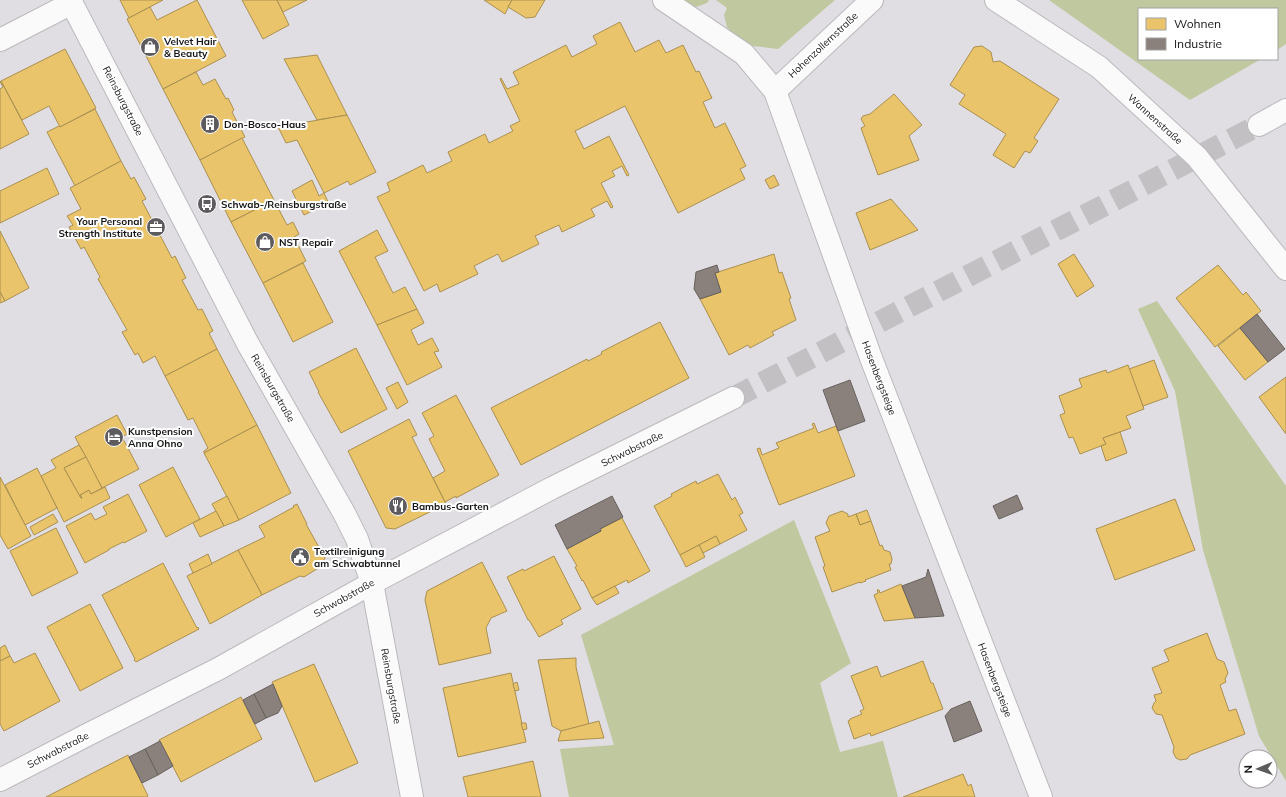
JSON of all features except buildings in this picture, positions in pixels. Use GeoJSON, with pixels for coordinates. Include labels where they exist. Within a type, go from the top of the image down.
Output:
{"type":"FeatureCollection","features":[{"type":"Feature","properties":{"kind":"street","name":"Hasenbergsteige"},"geometry":{"type":"LineString","coordinates":[[664,0],[744,54],[775,91],[871,358],[1041,797]]}},
{"type":"Feature","properties":{"kind":"street","name":"Hohenzollernstraße"},"geometry":{"type":"LineString","coordinates":[[775,91],[872,0]]}},
{"type":"Feature","properties":{"kind":"street","name":"Wannenstraße"},"geometry":{"type":"LineString","coordinates":[[996,0],[1099,67],[1197,157],[1286,269]]}},
{"type":"Feature","properties":{"kind":"street"},"geometry":{"type":"LineString","coordinates":[[0,40],[71,1]]}},
{"type":"Feature","properties":{"kind":"street","name":"Reinsburgstraße"},"geometry":{"type":"LineString","coordinates":[[71,1],[248,344],[344,513],[357,539],[372,582],[412,797]]}},
{"type":"Feature","properties":{"kind":"street"},"geometry":{"type":"LineString","coordinates":[[1259,125],[1286,110]]}},
{"type":"Feature","properties":{"kind":"street","name":"Schwabstraße"},"geometry":{"type":"LineString","coordinates":[[0,780],[218,669],[372,582],[552,488],[733,398]]}},
{"type":"Feature","properties":{"kind":"green space"},"geometry":{"type":"Polygon","coordinates":[[[682,0],[709,0],[707,3],[696,7],[682,0]]]}},
{"type":"Feature","properties":{"kind":"green space"},"geometry":{"type":"Polygon","coordinates":[[[716,0],[835,0],[778,49],[753,46],[735,36],[727,27],[724,15],[727,8],[716,0]]]}},
{"type":"Feature","properties":{"kind":"green space"},"geometry":{"type":"Polygon","coordinates":[[[1049,0],[1286,0],[1286,44],[1278,49],[1278,8],[1138,8],[1138,60],[1259,60],[1190,100],[1049,0]]]}},
{"type":"Feature","properties":{"kind":"green space"},"geometry":{"type":"Polygon","coordinates":[[[1157,301],[1286,486],[1286,781],[1278,768],[1278,749],[1267,749],[1259,736],[1203,550],[1175,391],[1138,309],[1157,301]]]}},
{"type":"Feature","properties":{"kind":"green space"},"geometry":{"type":"Polygon","coordinates":[[[794,520],[851,663],[820,683],[840,752],[883,741],[898,797],[569,797],[560,749],[614,745],[581,635],[794,520]]]}},
{"type":"Feature","properties":{"kind":"tunnel"},"geometry":{"type":"LineString","coordinates":[[733,398],[1259,125]]}},
{"type":"Feature","properties":{"kind":"place","name":"Velvet Hair & Beauty"},"geometry":{"type":"Point","coordinates":[150,47]}},
{"type":"Feature","properties":{"kind":"place","name":"Don-Bosco-Haus"},"geometry":{"type":"Point","coordinates":[210,124]}},
{"type":"Feature","properties":{"kind":"place","name":"Schwab-/Reinsburgstraße"},"geometry":{"type":"Point","coordinates":[207,204]}},
{"type":"Feature","properties":{"kind":"place","name":"Your Personal Strength Institute"},"geometry":{"type":"Point","coordinates":[156,227]}},
{"type":"Feature","properties":{"kind":"place","name":"NST Repair"},"geometry":{"type":"Point","coordinates":[265,242]}},
{"type":"Feature","properties":{"kind":"place","name":"Kunstpension Anna Ohno"},"geometry":{"type":"Point","coordinates":[114,437]}},
{"type":"Feature","properties":{"kind":"place","name":"Bambus-Garten"},"geometry":{"type":"Point","coordinates":[398,506]}},
{"type":"Feature","properties":{"kind":"place","name":"Textilreinigung am Schwabtunnel"},"geometry":{"type":"Point","coordinates":[300,557]}}]}
